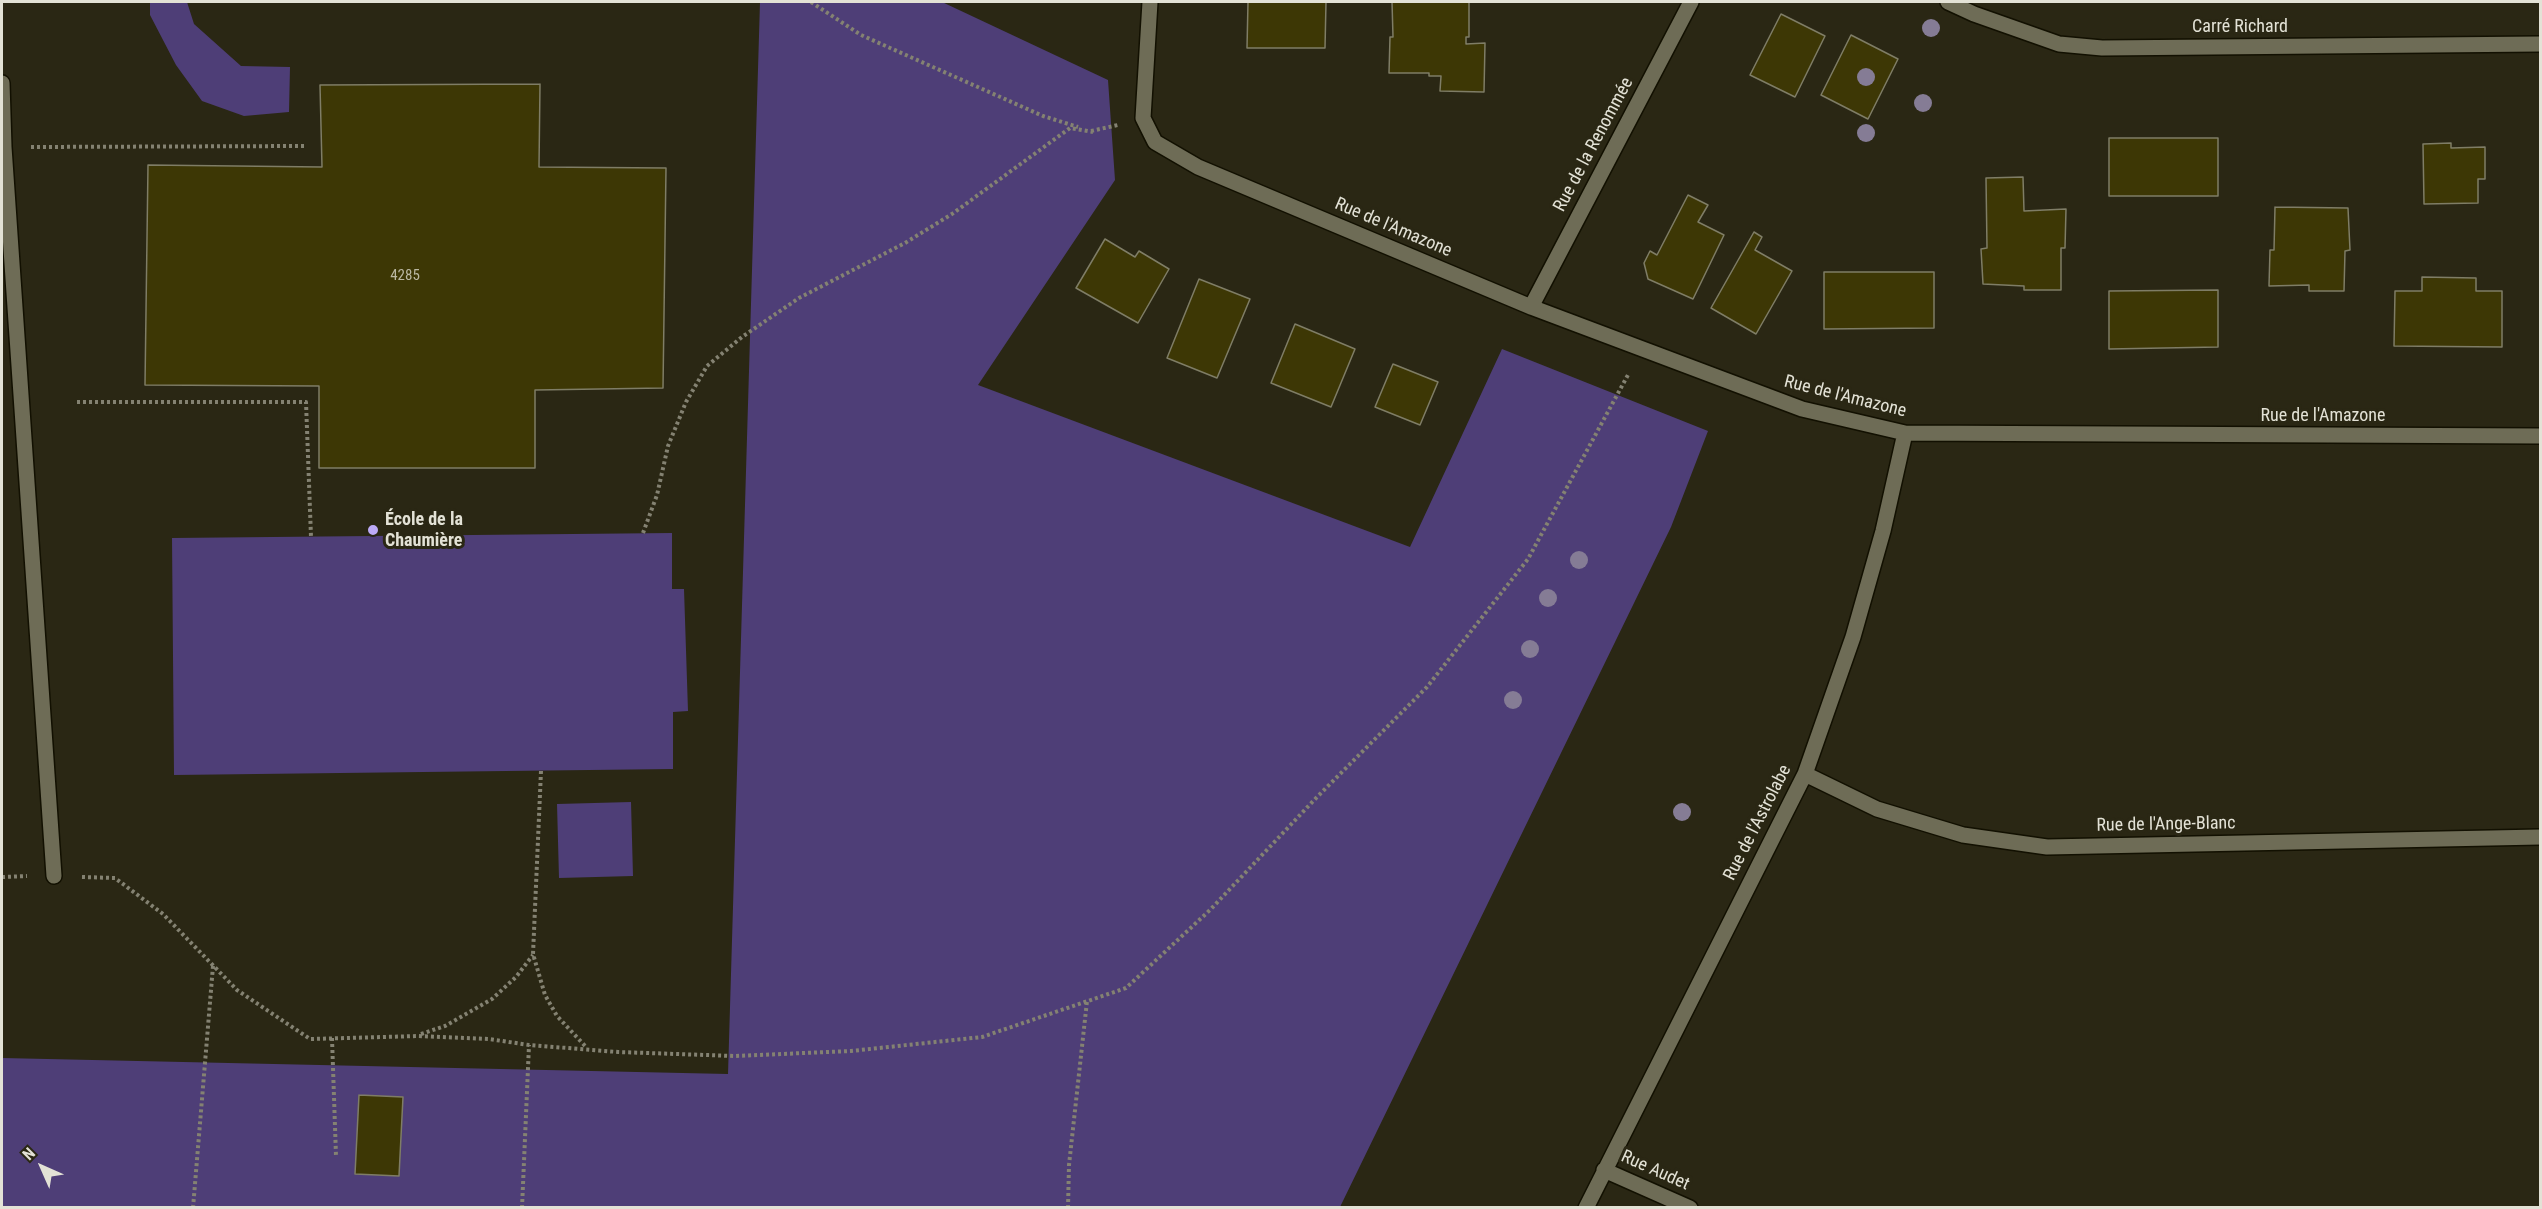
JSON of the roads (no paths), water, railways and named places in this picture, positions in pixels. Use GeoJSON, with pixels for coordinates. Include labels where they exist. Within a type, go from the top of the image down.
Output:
{"type":"FeatureCollection","features":[{"type":"Feature","properties":{"kind":"street","name":"Rue de l'Amazone"},"geometry":{"type":"LineString","coordinates":[[1150,2],[1143,118],[1155,142],[1198,166],[1531,307],[1802,410],[1905,433],[2541,436]]}},
{"type":"Feature","properties":{"kind":"street","name":"Rue de la Renommée"},"geometry":{"type":"LineString","coordinates":[[1531,307],[1691,2]]}},
{"type":"Feature","properties":{"kind":"street","name":"Carré Richard"},"geometry":{"type":"LineString","coordinates":[[1948,2],[1974,14],[2059,44],[2102,48],[2541,44]]}},
{"type":"Feature","properties":{"kind":"street"},"geometry":{"type":"LineString","coordinates":[[2,83],[4,147],[54,876]]}},
{"type":"Feature","properties":{"kind":"street","name":"Rue de l'Astrolabe"},"geometry":{"type":"LineString","coordinates":[[1586,1208],[1805,774],[1853,638],[1883,531],[1905,433]]}},
{"type":"Feature","properties":{"kind":"street","name":"Rue de l'Ange-Blanc"},"geometry":{"type":"LineString","coordinates":[[1805,774],[1887,813],[1963,835],[2047,847],[2541,837]]}},
{"type":"Feature","properties":{"kind":"street","name":"Rue Audet"},"geometry":{"type":"LineString","coordinates":[[1604,1170],[1690,1208]]}},
{"type":"Feature","properties":{"kind":"place","name":"École de la Chaumière"},"geometry":{"type":"Point","coordinates":[373,530]}}]}
